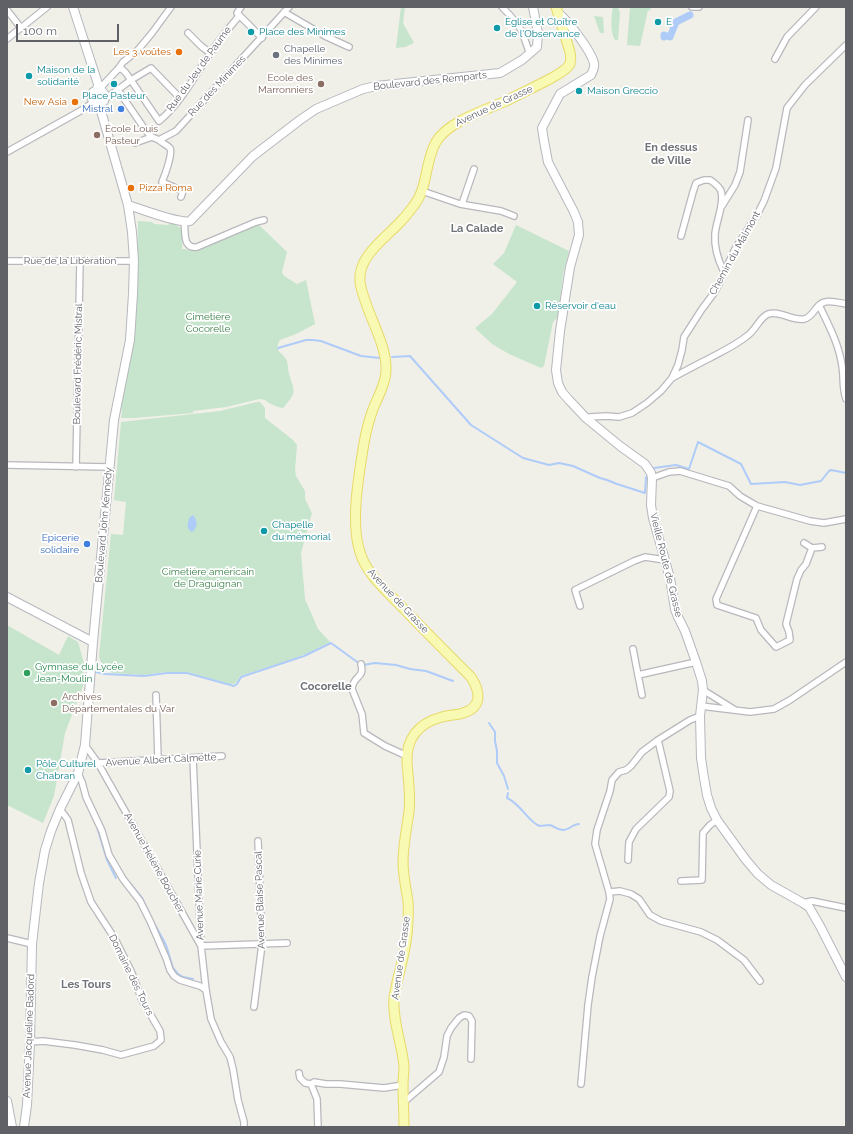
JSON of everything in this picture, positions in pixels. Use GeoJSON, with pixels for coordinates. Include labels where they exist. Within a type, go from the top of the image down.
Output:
{"type":"FeatureCollection","features":[{"type":"Feature","properties":{"kind":"main road","name":"Avenue de Grasse"},"geometry":{"type":"LineString","coordinates":[[404,1127],[404,1066],[394,997],[406,936],[408,917],[403,850],[410,793],[407,756],[409,744],[412,736],[417,730],[434,719],[469,711],[478,700],[479,693],[471,677],[382,586],[367,568],[359,549],[356,536],[356,516],[364,442],[373,410],[385,380],[386,370],[383,350],[363,294],[360,282],[360,269],[365,259],[417,202],[422,191],[432,149],[436,140],[442,133],[459,122],[543,83],[565,69],[569,64],[571,59],[570,52],[557,10]]}},
{"type":"Feature","properties":{"kind":"street"},"geometry":{"type":"LineString","coordinates":[[7,39],[47,7]]}},
{"type":"Feature","properties":{"kind":"street"},"geometry":{"type":"LineString","coordinates":[[73,7],[99,90],[104,93],[105,97],[99,101]]}},
{"type":"Feature","properties":{"kind":"street"},"geometry":{"type":"LineString","coordinates":[[99,101],[92,94],[95,90],[99,90],[123,62],[137,51],[171,7]]}},
{"type":"Feature","properties":{"kind":"street","name":"Rue du Jeu de Paume"},"geometry":{"type":"LineString","coordinates":[[131,80],[159,121],[180,98],[238,14],[241,7]]}},
{"type":"Feature","properties":{"kind":"street","name":"Rue des Minimes"},"geometry":{"type":"LineString","coordinates":[[159,140],[176,131],[289,7]]}},
{"type":"Feature","properties":{"kind":"street"},"geometry":{"type":"LineString","coordinates":[[502,7],[517,23],[530,54],[537,47],[538,40],[533,7]]}},
{"type":"Feature","properties":{"kind":"street"},"geometry":{"type":"LineString","coordinates":[[692,7],[699,7]]}},
{"type":"Feature","properties":{"kind":"street"},"geometry":{"type":"LineString","coordinates":[[775,59],[787,37],[816,7]]}},
{"type":"Feature","properties":{"kind":"street"},"geometry":{"type":"LineString","coordinates":[[7,10],[21,28]]}},
{"type":"Feature","properties":{"kind":"street"},"geometry":{"type":"LineString","coordinates":[[557,10],[587,49],[594,63],[594,70],[591,75],[560,94],[542,128],[548,162],[574,212],[578,222],[579,235],[570,267],[560,331],[556,370],[558,383],[569,400],[586,418],[645,464],[651,473],[652,478],[669,472],[680,471],[729,486],[740,496],[757,506],[810,521],[824,523],[846,519]]}},
{"type":"Feature","properties":{"kind":"street"},"geometry":{"type":"LineString","coordinates":[[284,12],[325,36],[349,47]]}},
{"type":"Feature","properties":{"kind":"street"},"geometry":{"type":"LineString","coordinates":[[238,14],[262,38]]}},
{"type":"Feature","properties":{"kind":"street"},"geometry":{"type":"LineString","coordinates":[[188,33],[210,53]]}},
{"type":"Feature","properties":{"kind":"street","name":"Chemin du Malmont"},"geometry":{"type":"LineString","coordinates":[[586,418],[606,416],[619,417],[632,412],[647,403],[661,391],[672,378],[678,365],[684,337],[714,293],[735,249],[757,216],[770,187],[776,168],[787,108],[806,85],[846,45]]}},
{"type":"Feature","properties":{"kind":"street","name":"Boulevard des Remparts"},"geometry":{"type":"LineString","coordinates":[[181,222],[190,221],[195,217],[253,156],[276,137],[316,109],[363,89],[376,86],[500,73],[530,54]]}},
{"type":"Feature","properties":{"kind":"street"},"geometry":{"type":"LineString","coordinates":[[7,152],[92,103],[99,101],[118,90],[151,68],[180,98]]}},
{"type":"Feature","properties":{"kind":"street"},"geometry":{"type":"LineString","coordinates":[[118,69],[124,71],[131,80]]}},
{"type":"Feature","properties":{"kind":"street"},"geometry":{"type":"LineString","coordinates":[[118,90],[146,131],[152,137],[170,148],[170,162],[162,182],[183,191],[181,197]]}},
{"type":"Feature","properties":{"kind":"street","name":"Boulevard John Kennedy"},"geometry":{"type":"LineString","coordinates":[[32,944],[39,883],[44,856],[51,830],[77,776],[85,745],[114,420],[130,340],[134,261],[132,232],[128,206],[99,101]]}},
{"type":"Feature","properties":{"kind":"street"},"geometry":{"type":"LineString","coordinates":[[720,210],[735,185],[740,172],[748,120]]}},
{"type":"Feature","properties":{"kind":"street"},"geometry":{"type":"LineString","coordinates":[[135,144],[152,137]]}},
{"type":"Feature","properties":{"kind":"street"},"geometry":{"type":"LineString","coordinates":[[462,204],[474,169]]}},
{"type":"Feature","properties":{"kind":"street"},"geometry":{"type":"LineString","coordinates":[[681,236],[696,183],[704,180],[710,180],[717,185],[720,190],[722,200],[715,233],[715,244],[719,261],[724,272]]}},
{"type":"Feature","properties":{"kind":"street"},"geometry":{"type":"LineString","coordinates":[[422,191],[462,204],[496,210],[514,216]]}},
{"type":"Feature","properties":{"kind":"street"},"geometry":{"type":"LineString","coordinates":[[128,206],[181,222],[185,230],[186,242],[193,248],[197,248],[256,222],[264,220]]}},
{"type":"Feature","properties":{"kind":"street","name":"Rue de la Libération"},"geometry":{"type":"LineString","coordinates":[[7,261],[134,261]]}},
{"type":"Feature","properties":{"kind":"street","name":"Boulevard Frédéric Mistral"},"geometry":{"type":"LineString","coordinates":[[76,467],[80,261]]}},
{"type":"Feature","properties":{"kind":"street"},"geometry":{"type":"LineString","coordinates":[[672,378],[732,347],[748,336],[755,329],[760,320],[768,314],[778,314],[804,319],[811,315],[819,305],[826,301],[846,304]]}},
{"type":"Feature","properties":{"kind":"street"},"geometry":{"type":"LineString","coordinates":[[819,305],[838,347],[843,366],[843,391],[846,400]]}},
{"type":"Feature","properties":{"kind":"street"},"geometry":{"type":"LineString","coordinates":[[7,465],[109,467]]}},
{"type":"Feature","properties":{"kind":"street","name":"Vieille Route de Grasse"},"geometry":{"type":"LineString","coordinates":[[652,478],[651,505],[653,518],[665,560],[678,617],[685,631],[702,681],[703,690],[700,716],[701,758],[707,795],[711,808],[717,820],[758,874],[771,886],[804,903],[808,907],[820,926],[846,977]]}},
{"type":"Feature","properties":{"kind":"street"},"geometry":{"type":"LineString","coordinates":[[757,506],[716,599],[716,604],[756,618],[761,630],[776,648],[790,640],[786,624],[797,579],[801,570],[806,564],[812,548]]}},
{"type":"Feature","properties":{"kind":"street"},"geometry":{"type":"LineString","coordinates":[[804,543],[812,548],[822,547]]}},
{"type":"Feature","properties":{"kind":"street"},"geometry":{"type":"LineString","coordinates":[[580,606],[575,590],[634,560],[645,557],[665,560]]}},
{"type":"Feature","properties":{"kind":"street"},"geometry":{"type":"LineString","coordinates":[[7,597],[93,642]]}},
{"type":"Feature","properties":{"kind":"street"},"geometry":{"type":"LineString","coordinates":[[633,649],[642,695]]}},
{"type":"Feature","properties":{"kind":"street"},"geometry":{"type":"LineString","coordinates":[[638,675],[696,662]]}},
{"type":"Feature","properties":{"kind":"street"},"geometry":{"type":"LineString","coordinates":[[701,706],[750,712],[774,709],[790,700],[846,662]]}},
{"type":"Feature","properties":{"kind":"street"},"geometry":{"type":"LineString","coordinates":[[362,666],[362,674],[355,680],[352,689],[362,714],[364,733],[385,746],[407,756]]}},
{"type":"Feature","properties":{"kind":"street"},"geometry":{"type":"LineString","coordinates":[[703,690],[737,711]]}},
{"type":"Feature","properties":{"kind":"street"},"geometry":{"type":"LineString","coordinates":[[156,695],[158,759]]}},
{"type":"Feature","properties":{"kind":"street"},"geometry":{"type":"LineString","coordinates":[[581,1084],[592,977],[600,936],[610,899],[610,892],[595,844],[597,830],[608,798],[612,780],[619,772],[626,770],[631,766],[642,752],[658,740],[690,720],[700,716]]}},
{"type":"Feature","properties":{"kind":"street"},"geometry":{"type":"LineString","coordinates":[[628,860],[629,842],[636,829],[669,797],[670,791],[658,740]]}},
{"type":"Feature","properties":{"kind":"street","name":"Avenue Albert Calmette"},"geometry":{"type":"LineString","coordinates":[[85,745],[98,763],[222,756]]}},
{"type":"Feature","properties":{"kind":"street","name":"Avenue Marie Curie"},"geometry":{"type":"LineString","coordinates":[[193,758],[201,946],[287,942]]}},
{"type":"Feature","properties":{"kind":"street","name":"Avenue Hélène Boucher"},"geometry":{"type":"LineString","coordinates":[[98,763],[201,946],[211,1019],[221,1042],[230,1057],[244,1127]]}},
{"type":"Feature","properties":{"kind":"street"},"geometry":{"type":"LineString","coordinates":[[77,776],[82,782],[86,797],[102,831],[109,855],[123,879],[140,901],[170,970],[174,976],[180,980],[200,986],[206,990]]}},
{"type":"Feature","properties":{"kind":"street","name":"Domaine des Tours"},"geometry":{"type":"LineString","coordinates":[[30,1042],[43,1041],[75,1045],[122,1055],[154,1046],[161,1040],[160,1032],[142,1000],[131,971],[115,939],[91,902],[81,873],[68,820],[60,809]]}},
{"type":"Feature","properties":{"kind":"street"},"geometry":{"type":"LineString","coordinates":[[681,881],[702,880],[703,833],[710,824],[717,820]]}},
{"type":"Feature","properties":{"kind":"street","name":"Avenue Blaise Pascal"},"geometry":{"type":"LineString","coordinates":[[254,1007],[262,944],[258,841]]}},
{"type":"Feature","properties":{"kind":"street"},"geometry":{"type":"LineString","coordinates":[[610,892],[620,891],[631,894],[639,899],[650,915],[661,921],[702,932],[717,940],[744,960],[760,981]]}},
{"type":"Feature","properties":{"kind":"street"},"geometry":{"type":"LineString","coordinates":[[804,903],[812,901],[846,908]]}},
{"type":"Feature","properties":{"kind":"street"},"geometry":{"type":"LineString","coordinates":[[7,938],[32,944]]}},
{"type":"Feature","properties":{"kind":"street","name":"Avenue Jacqueline Badord"},"geometry":{"type":"LineString","coordinates":[[24,1127],[27,1105],[30,1042],[32,944]]}},
{"type":"Feature","properties":{"kind":"street"},"geometry":{"type":"LineString","coordinates":[[404,1102],[439,1072],[444,1057],[447,1036],[450,1028],[459,1018],[464,1015],[469,1016],[472,1021],[471,1059]]}},
{"type":"Feature","properties":{"kind":"street"},"geometry":{"type":"LineString","coordinates":[[299,1073],[300,1078],[305,1083],[311,1084],[314,1082],[384,1088],[403,1085]]}},
{"type":"Feature","properties":{"kind":"street"},"geometry":{"type":"LineString","coordinates":[[311,1084],[317,1099],[318,1127]]}},
{"type":"Feature","properties":{"kind":"street"},"geometry":{"type":"LineString","coordinates":[[7,1100],[12,1127]]}},
{"type":"Feature","properties":{"kind":"green space"},"geometry":{"type":"Polygon","coordinates":[[[401,7],[405,7],[403,23],[414,43],[405,47],[396,48],[401,7]]]}},
{"type":"Feature","properties":{"kind":"green space"},"geometry":{"type":"Polygon","coordinates":[[[613,7],[618,7],[620,13],[618,40],[615,40],[613,37],[611,20],[613,7]]]}},
{"type":"Feature","properties":{"kind":"green space"},"geometry":{"type":"Polygon","coordinates":[[[628,7],[651,7],[650,11],[648,10],[640,46],[627,45],[630,8],[628,7]]]}},
{"type":"Feature","properties":{"kind":"green space"},"geometry":{"type":"Polygon","coordinates":[[[594,16],[603,17],[604,33],[600,33],[594,16]]]}},
{"type":"Feature","properties":{"kind":"green space","name":"Cimetière Cocorelle"},"geometry":{"type":"Polygon","coordinates":[[[138,221],[168,225],[171,221],[183,230],[182,249],[196,250],[258,224],[287,252],[282,272],[284,276],[297,284],[306,280],[315,324],[280,340],[278,344],[279,352],[287,361],[294,392],[291,399],[283,408],[259,399],[226,407],[193,411],[193,413],[121,418],[122,410],[120,406],[134,337],[138,221]]]}},
{"type":"Feature","properties":{"kind":"green space"},"geometry":{"type":"Polygon","coordinates":[[[516,225],[569,251],[563,274],[558,317],[553,322],[544,366],[541,368],[509,354],[492,344],[475,328],[492,314],[517,282],[493,264],[504,253],[516,225]]]}},
{"type":"Feature","properties":{"kind":"green space","name":"Cimetière américain de Draguignan"},"geometry":{"type":"Polygon","coordinates":[[[260,402],[265,408],[265,418],[293,440],[297,445],[296,476],[305,491],[305,499],[312,513],[301,553],[305,599],[318,629],[330,642],[311,652],[240,676],[233,684],[187,672],[166,672],[143,675],[109,672],[110,667],[102,663],[99,656],[111,534],[123,535],[126,502],[114,500],[121,422],[220,411],[260,402]]]}},
{"type":"Feature","properties":{"kind":"green space"},"geometry":{"type":"Polygon","coordinates":[[[7,625],[59,655],[68,636],[78,642],[84,663],[83,686],[65,733],[54,796],[43,823],[7,805],[7,625]]]}},
{"type":"Feature","properties":{"kind":"water"},"geometry":{"type":"Polygon","coordinates":[[[193,515],[197,524],[192,532],[188,528],[188,521],[193,515]]]}},
{"type":"Feature","properties":{"kind":"waterway"},"geometry":{"type":"LineString","coordinates":[[664,37],[664,35],[670,37],[676,22],[690,15]]}},
{"type":"Feature","properties":{"kind":"waterway"},"geometry":{"type":"LineString","coordinates":[[278,348],[306,340],[313,340],[321,341],[361,356],[380,358]]}},
{"type":"Feature","properties":{"kind":"waterway"},"geometry":{"type":"LineString","coordinates":[[392,357],[410,356],[471,425],[523,458],[549,465],[559,463],[573,466],[600,478],[645,493],[646,477]]}},
{"type":"Feature","properties":{"kind":"waterway"},"geometry":{"type":"LineString","coordinates":[[654,468],[676,465],[689,469],[698,442],[741,464],[751,484],[785,482],[800,485],[821,481],[831,470],[846,473]]}},
{"type":"Feature","properties":{"kind":"waterway"},"geometry":{"type":"LineString","coordinates":[[96,672],[105,674],[144,676],[167,673],[187,673],[234,686],[241,677],[304,656],[331,643],[363,665],[375,663],[396,665],[426,671],[453,681]]}},
{"type":"Feature","properties":{"kind":"waterway"},"geometry":{"type":"LineString","coordinates":[[489,723],[495,732],[497,763],[504,776],[508,789]]}},
{"type":"Feature","properties":{"kind":"waterway"},"geometry":{"type":"LineString","coordinates":[[508,793],[507,798],[516,804],[532,821],[540,826],[550,825],[563,830],[579,824]]}},
{"type":"Feature","properties":{"kind":"waterway"},"geometry":{"type":"LineString","coordinates":[[97,827],[107,860],[116,878]]}},
{"type":"Feature","properties":{"kind":"waterway"},"geometry":{"type":"LineString","coordinates":[[129,882],[142,898],[151,917]]}},
{"type":"Feature","properties":{"kind":"waterway"},"geometry":{"type":"LineString","coordinates":[[154,923],[166,945],[173,968],[183,977],[193,979]]}},
{"type":"Feature","properties":{"kind":"place","name":"E"},"geometry":{"type":"Point","coordinates":[658,22]}},
{"type":"Feature","properties":{"kind":"place","name":"Église et Cloître de l'Observance"},"geometry":{"type":"Point","coordinates":[497,28]}},
{"type":"Feature","properties":{"kind":"place","name":"Place des Minimes"},"geometry":{"type":"Point","coordinates":[251,32]}},
{"type":"Feature","properties":{"kind":"place","name":"Les 3 voûtes"},"geometry":{"type":"Point","coordinates":[179,52]}},
{"type":"Feature","properties":{"kind":"place","name":"Chapelle des Minimes"},"geometry":{"type":"Point","coordinates":[276,55]}},
{"type":"Feature","properties":{"kind":"place","name":"Maison de la solidarité"},"geometry":{"type":"Point","coordinates":[29,76]}},
{"type":"Feature","properties":{"kind":"place","name":"Place Pasteur"},"geometry":{"type":"Point","coordinates":[114,84]}},
{"type":"Feature","properties":{"kind":"place","name":"Ecole des Marronniers"},"geometry":{"type":"Point","coordinates":[321,84]}},
{"type":"Feature","properties":{"kind":"place","name":"Maison Greccio"},"geometry":{"type":"Point","coordinates":[579,91]}},
{"type":"Feature","properties":{"kind":"place","name":"New Asia"},"geometry":{"type":"Point","coordinates":[75,102]}},
{"type":"Feature","properties":{"kind":"place","name":"Mistral"},"geometry":{"type":"Point","coordinates":[121,109]}},
{"type":"Feature","properties":{"kind":"place","name":"École Louis Pasteur"},"geometry":{"type":"Point","coordinates":[97,135]}},
{"type":"Feature","properties":{"kind":"place","name":"Pizza Roma"},"geometry":{"type":"Point","coordinates":[131,188]}},
{"type":"Feature","properties":{"kind":"place","name":"Réservoir d'eau"},"geometry":{"type":"Point","coordinates":[537,306]}},
{"type":"Feature","properties":{"kind":"place","name":"Chapelle du mémorial"},"geometry":{"type":"Point","coordinates":[264,531]}},
{"type":"Feature","properties":{"kind":"place","name":"Epicerie solidaire"},"geometry":{"type":"Point","coordinates":[87,544]}},
{"type":"Feature","properties":{"kind":"place","name":"Gymnase du Lycée Jean-Moulin"},"geometry":{"type":"Point","coordinates":[27,673]}},
{"type":"Feature","properties":{"kind":"place","name":"Archives Départementales du Var"},"geometry":{"type":"Point","coordinates":[54,703]}},
{"type":"Feature","properties":{"kind":"place","name":"Pôle Culturel Chabran"},"geometry":{"type":"Point","coordinates":[28,770]}},
{"type":"Feature","properties":{"kind":"district","name":"En dessus de Ville"},"geometry":{"type":"Point","coordinates":[671,154]}},
{"type":"Feature","properties":{"kind":"district","name":"La Calade"},"geometry":{"type":"Point","coordinates":[477,229]}},
{"type":"Feature","properties":{"kind":"district","name":"Cocorelle"},"geometry":{"type":"Point","coordinates":[326,687]}},
{"type":"Feature","properties":{"kind":"district","name":"Les Tours"},"geometry":{"type":"Point","coordinates":[86,985]}}]}
